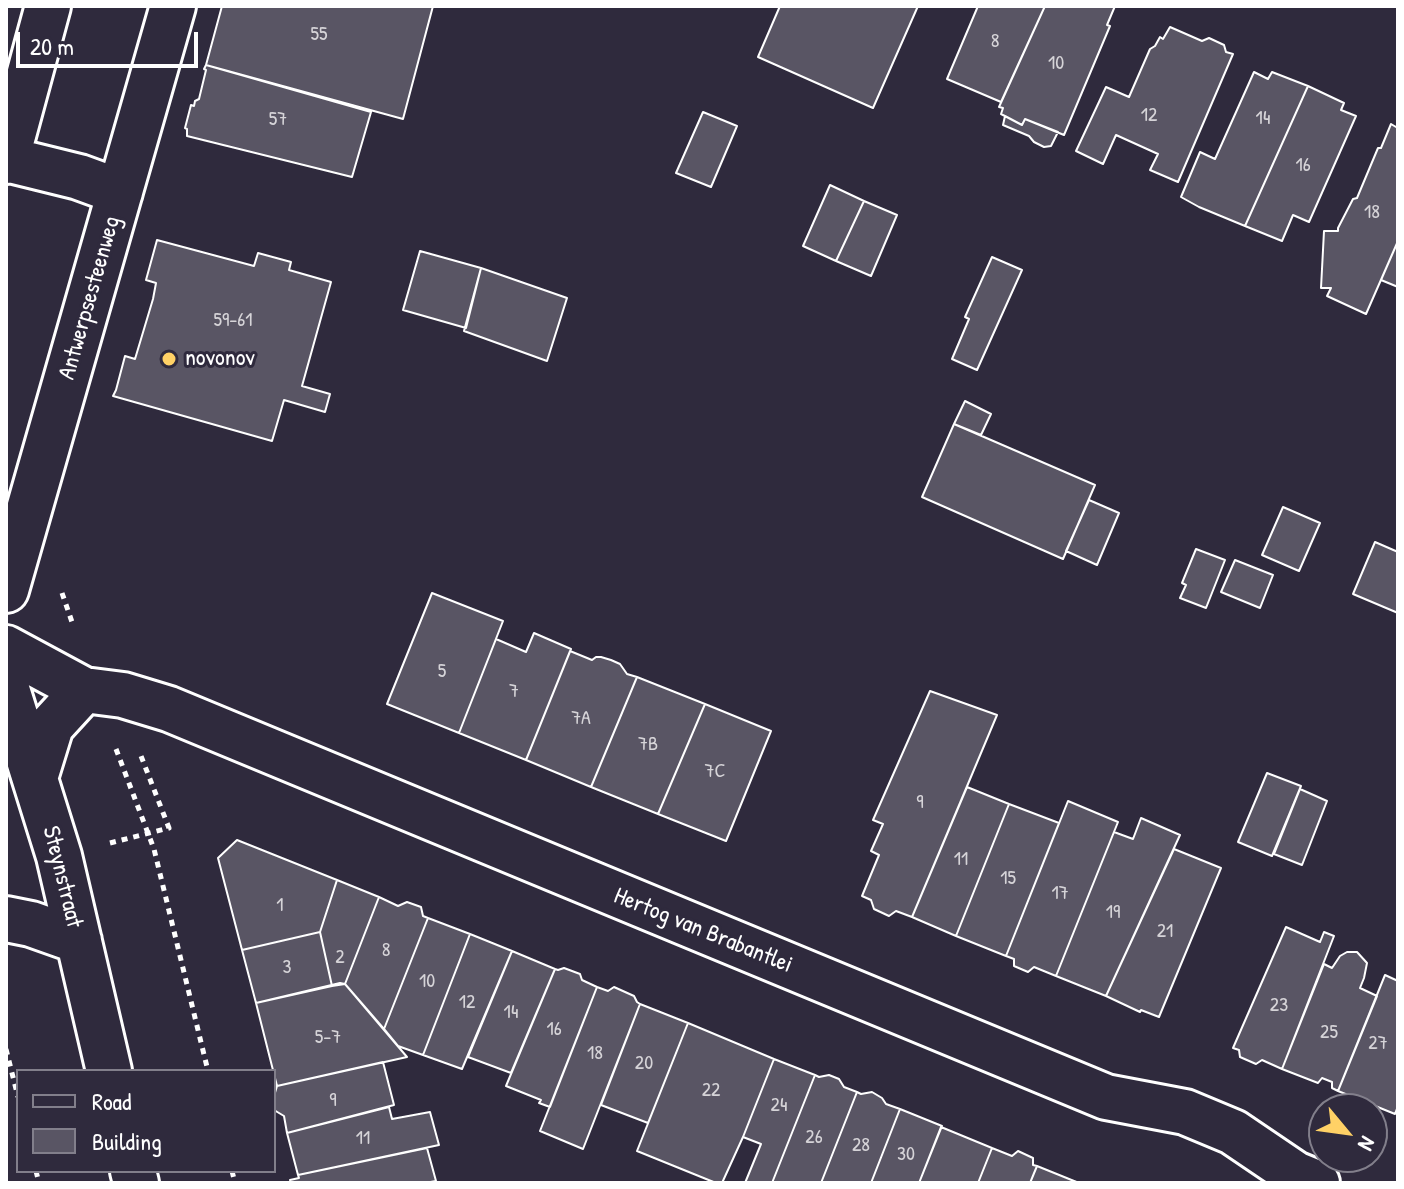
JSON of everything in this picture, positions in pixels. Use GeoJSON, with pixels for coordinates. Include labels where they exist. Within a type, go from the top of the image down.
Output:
{"type":"FeatureCollection","features":[{"type":"Feature","properties":{"kind":"street"},"geometry":{"type":"LineString","coordinates":[[48,6],[6,160],[79,177],[120,192]]}},
{"type":"Feature","properties":{"kind":"street","name":"Antwerpsesteenweg"},"geometry":{"type":"LineString","coordinates":[[6,590],[173,6]]}},
{"type":"Feature","properties":{"kind":"street","name":"Hertog van Brabantlei"},"geometry":{"type":"LineString","coordinates":[[6,648],[90,691],[123,695],[169,709],[1106,1097],[1185,1112],[1233,1132],[1295,1174],[1317,1183]]}},
{"type":"Feature","properties":{"kind":"street","name":"Steynstraat"},"geometry":{"type":"LineString","coordinates":[[6,686],[59,856],[109,1069]]}},
{"type":"Feature","properties":{"kind":"street"},"geometry":{"type":"LineString","coordinates":[[35,778],[51,726],[90,691]]}},
{"type":"Feature","properties":{"kind":"street"},"geometry":{"type":"LineString","coordinates":[[6,919],[31,924],[79,941]]}},
{"type":"Feature","properties":{"kind":"path"},"geometry":{"type":"LineString","coordinates":[[59,583],[74,627],[88,641],[90,691],[154,849],[208,1069]]}},
{"type":"Feature","properties":{"kind":"path"},"geometry":{"type":"LineString","coordinates":[[6,1049],[16,1089]]}},
{"type":"Feature","properties":{"kind":"building"},"geometry":{"type":"Polygon","coordinates":[[[222,6],[433,6],[403,119],[206,65],[222,6]]]}},
{"type":"Feature","properties":{"kind":"building"},"geometry":{"type":"Polygon","coordinates":[[[780,6],[918,6],[873,108],[758,57],[780,6]]]}},
{"type":"Feature","properties":{"kind":"building"},"geometry":{"type":"Polygon","coordinates":[[[978,6],[1045,6],[1001,102],[947,79],[978,6]]]}},
{"type":"Feature","properties":{"kind":"building"},"geometry":{"type":"Polygon","coordinates":[[[1045,6],[1115,6],[1107,25],[1110,26],[1064,135],[1025,119],[1022,125],[1001,114],[1003,108],[999,107],[1045,6]]]}},
{"type":"Feature","properties":{"kind":"building"},"geometry":{"type":"Polygon","coordinates":[[[1170,27],[1202,41],[1209,38],[1224,45],[1226,52],[1233,54],[1178,182],[1150,170],[1158,154],[1116,135],[1103,164],[1076,151],[1106,87],[1129,97],[1150,49],[1160,37],[1163,39],[1170,27]]]}},
{"type":"Feature","properties":{"kind":"building"},"geometry":{"type":"Polygon","coordinates":[[[206,65],[371,112],[352,177],[187,136],[185,128],[191,105],[194,106],[199,99],[206,65]]]}},
{"type":"Feature","properties":{"kind":"building"},"geometry":{"type":"Polygon","coordinates":[[[1254,72],[1268,79],[1272,72],[1308,86],[1245,226],[1181,197],[1200,152],[1215,159],[1254,72]]]}},
{"type":"Feature","properties":{"kind":"building"},"geometry":{"type":"Polygon","coordinates":[[[1308,86],[1344,103],[1341,110],[1356,116],[1309,222],[1293,215],[1282,241],[1245,226],[1308,86]]]}},
{"type":"Feature","properties":{"kind":"building"},"geometry":{"type":"Polygon","coordinates":[[[703,112],[737,126],[711,187],[676,173],[703,112]]]}},
{"type":"Feature","properties":{"kind":"building"},"geometry":{"type":"Polygon","coordinates":[[[1005,116],[1022,125],[1025,119],[1058,132],[1051,146],[1044,147],[1029,136],[1003,125],[1005,116]]]}},
{"type":"Feature","properties":{"kind":"building"},"geometry":{"type":"Polygon","coordinates":[[[1391,124],[1398,126],[1398,241],[1366,314],[1327,296],[1331,288],[1321,288],[1324,231],[1338,231],[1391,124]]]}},
{"type":"Feature","properties":{"kind":"building"},"geometry":{"type":"Polygon","coordinates":[[[830,185],[864,201],[836,261],[803,246],[830,185]]]}},
{"type":"Feature","properties":{"kind":"building"},"geometry":{"type":"Polygon","coordinates":[[[864,201],[897,215],[871,276],[836,261],[864,201]]]}},
{"type":"Feature","properties":{"kind":"building"},"geometry":{"type":"Polygon","coordinates":[[[157,240],[254,266],[258,253],[291,262],[289,270],[331,282],[302,386],[330,394],[325,412],[284,400],[272,441],[113,396],[125,356],[135,359],[153,299],[156,283],[146,280],[157,240]]]}},
{"type":"Feature","properties":{"kind":"building"},"geometry":{"type":"Polygon","coordinates":[[[1398,241],[1398,287],[1381,280],[1398,241]]]}},
{"type":"Feature","properties":{"kind":"building"},"geometry":{"type":"Polygon","coordinates":[[[420,251],[481,268],[466,328],[403,310],[420,251]]]}},
{"type":"Feature","properties":{"kind":"building"},"geometry":{"type":"Polygon","coordinates":[[[992,257],[1022,270],[977,370],[952,359],[969,319],[965,317],[992,257]]]}},
{"type":"Feature","properties":{"kind":"building"},"geometry":{"type":"Polygon","coordinates":[[[481,268],[567,298],[547,361],[464,331],[481,268]]]}},
{"type":"Feature","properties":{"kind":"building"},"geometry":{"type":"Polygon","coordinates":[[[965,401],[991,414],[981,435],[954,424],[965,401]]]}},
{"type":"Feature","properties":{"kind":"building"},"geometry":{"type":"Polygon","coordinates":[[[954,424],[1095,485],[1063,559],[922,497],[954,424]]]}},
{"type":"Feature","properties":{"kind":"building"},"geometry":{"type":"Polygon","coordinates":[[[1089,500],[1119,513],[1097,565],[1066,551],[1089,500]]]}},
{"type":"Feature","properties":{"kind":"building"},"geometry":{"type":"Polygon","coordinates":[[[1283,507],[1320,523],[1299,571],[1262,555],[1283,507]]]}},
{"type":"Feature","properties":{"kind":"building"},"geometry":{"type":"Polygon","coordinates":[[[1375,542],[1398,552],[1398,613],[1353,594],[1375,542]]]}},
{"type":"Feature","properties":{"kind":"building"},"geometry":{"type":"Polygon","coordinates":[[[1196,549],[1225,560],[1206,608],[1180,598],[1186,585],[1182,583],[1196,549]]]}},
{"type":"Feature","properties":{"kind":"building"},"geometry":{"type":"Polygon","coordinates":[[[1235,560],[1273,575],[1260,608],[1221,592],[1235,560]]]}},
{"type":"Feature","properties":{"kind":"building"},"geometry":{"type":"Polygon","coordinates":[[[432,593],[503,621],[459,733],[387,704],[432,593]]]}},
{"type":"Feature","properties":{"kind":"building"},"geometry":{"type":"Polygon","coordinates":[[[534,633],[571,649],[526,760],[459,733],[496,639],[526,652],[534,633]]]}},
{"type":"Feature","properties":{"kind":"building"},"geometry":{"type":"Polygon","coordinates":[[[570,651],[592,660],[601,657],[611,660],[620,664],[627,674],[637,677],[591,787],[526,760],[570,651]]]}},
{"type":"Feature","properties":{"kind":"building"},"geometry":{"type":"Polygon","coordinates":[[[637,677],[705,704],[658,814],[591,787],[637,677]]]}},
{"type":"Feature","properties":{"kind":"building"},"geometry":{"type":"Polygon","coordinates":[[[930,691],[997,715],[912,917],[896,911],[889,916],[874,909],[871,900],[862,896],[879,855],[871,851],[883,824],[873,820],[930,691]]]}},
{"type":"Feature","properties":{"kind":"building"},"geometry":{"type":"Polygon","coordinates":[[[705,704],[771,731],[726,841],[658,814],[705,704]]]}},
{"type":"Feature","properties":{"kind":"building"},"geometry":{"type":"Polygon","coordinates":[[[1267,773],[1301,786],[1272,856],[1238,842],[1267,773]]]}},
{"type":"Feature","properties":{"kind":"building"},"geometry":{"type":"Polygon","coordinates":[[[967,787],[1009,804],[956,936],[912,917],[967,787]]]}},
{"type":"Feature","properties":{"kind":"building"},"geometry":{"type":"Polygon","coordinates":[[[1300,789],[1327,801],[1302,865],[1274,854],[1300,789]]]}},
{"type":"Feature","properties":{"kind":"building"},"geometry":{"type":"Polygon","coordinates":[[[1068,801],[1118,822],[1056,976],[1034,967],[1028,972],[1014,966],[1014,959],[1006,956],[1068,801]]]}},
{"type":"Feature","properties":{"kind":"building"},"geometry":{"type":"Polygon","coordinates":[[[1009,804],[1059,823],[1006,956],[956,936],[1009,804]]]}},
{"type":"Feature","properties":{"kind":"building"},"geometry":{"type":"Polygon","coordinates":[[[1141,818],[1180,835],[1106,996],[1056,976],[1114,832],[1133,839],[1141,818]]]}},
{"type":"Feature","properties":{"kind":"building"},"geometry":{"type":"Polygon","coordinates":[[[237,840],[337,880],[320,932],[242,950],[218,858],[237,840]]]}},
{"type":"Feature","properties":{"kind":"building"},"geometry":{"type":"Polygon","coordinates":[[[1174,849],[1221,868],[1159,1017],[1106,996],[1174,849]]]}},
{"type":"Feature","properties":{"kind":"building"},"geometry":{"type":"Polygon","coordinates":[[[337,880],[379,897],[345,984],[332,986],[320,932],[337,880]]]}},
{"type":"Feature","properties":{"kind":"building"},"geometry":{"type":"Polygon","coordinates":[[[379,897],[398,906],[407,902],[421,907],[423,916],[428,918],[384,1029],[345,984],[379,897]]]}},
{"type":"Feature","properties":{"kind":"building"},"geometry":{"type":"Polygon","coordinates":[[[428,918],[470,934],[423,1055],[398,1046],[384,1029],[428,918]]]}},
{"type":"Feature","properties":{"kind":"building"},"geometry":{"type":"Polygon","coordinates":[[[1286,927],[1320,942],[1324,932],[1334,936],[1282,1069],[1262,1060],[1256,1064],[1240,1057],[1239,1050],[1233,1048],[1286,927]]]}},
{"type":"Feature","properties":{"kind":"building"},"geometry":{"type":"Polygon","coordinates":[[[320,932],[332,986],[256,1003],[242,950],[320,932]]]}},
{"type":"Feature","properties":{"kind":"building"},"geometry":{"type":"Polygon","coordinates":[[[470,934],[512,951],[462,1069],[423,1055],[470,934]]]}},
{"type":"Feature","properties":{"kind":"building"},"geometry":{"type":"Polygon","coordinates":[[[512,951],[555,969],[511,1073],[468,1057],[512,951]]]}},
{"type":"Feature","properties":{"kind":"building"},"geometry":{"type":"Polygon","coordinates":[[[1347,952],[1357,952],[1367,963],[1360,988],[1377,996],[1338,1091],[1332,1088],[1332,1082],[1322,1078],[1318,1083],[1282,1069],[1324,964],[1332,968],[1347,952]]]}},
{"type":"Feature","properties":{"kind":"building"},"geometry":{"type":"Polygon","coordinates":[[[564,968],[580,974],[582,980],[597,987],[550,1107],[539,1103],[541,1100],[506,1086],[555,969],[564,968]]]}},
{"type":"Feature","properties":{"kind":"building"},"geometry":{"type":"Polygon","coordinates":[[[1385,975],[1398,981],[1398,1106],[1395,1114],[1388,1111],[1388,1093],[1338,1091],[1385,975]]]}},
{"type":"Feature","properties":{"kind":"building"},"geometry":{"type":"Polygon","coordinates":[[[345,984],[407,1057],[277,1086],[276,1069],[273,1069],[256,1003],[345,984]]]}},
{"type":"Feature","properties":{"kind":"building"},"geometry":{"type":"Polygon","coordinates":[[[597,987],[608,991],[614,987],[634,996],[640,1004],[583,1149],[540,1131],[597,987]]]}},
{"type":"Feature","properties":{"kind":"building"},"geometry":{"type":"Polygon","coordinates":[[[640,1004],[688,1023],[648,1123],[601,1105],[640,1004]]]}},
{"type":"Feature","properties":{"kind":"building"},"geometry":{"type":"Polygon","coordinates":[[[688,1023],[774,1059],[722,1183],[637,1151],[688,1023]]]}},
{"type":"Feature","properties":{"kind":"building"},"geometry":{"type":"Polygon","coordinates":[[[774,1059],[815,1075],[772,1183],[745,1183],[761,1144],[743,1137],[774,1059]]]}},
{"type":"Feature","properties":{"kind":"building"},"geometry":{"type":"Polygon","coordinates":[[[383,1062],[394,1105],[287,1133],[284,1116],[276,1111],[277,1086],[383,1062]]]}},
{"type":"Feature","properties":{"kind":"building"},"geometry":{"type":"Polygon","coordinates":[[[815,1075],[839,1079],[844,1087],[857,1092],[821,1183],[772,1183],[815,1075]]]}},
{"type":"Feature","properties":{"kind":"building"},"geometry":{"type":"Polygon","coordinates":[[[857,1092],[872,1092],[886,1104],[900,1109],[871,1183],[821,1183],[857,1092]]]}},
{"type":"Feature","properties":{"kind":"building"},"geometry":{"type":"Polygon","coordinates":[[[389,1107],[392,1119],[430,1112],[439,1145],[298,1175],[287,1133],[389,1107]]]}},
{"type":"Feature","properties":{"kind":"building"},"geometry":{"type":"Polygon","coordinates":[[[900,1109],[942,1126],[919,1183],[871,1183],[900,1109]]]}},
{"type":"Feature","properties":{"kind":"building"},"geometry":{"type":"Polygon","coordinates":[[[941,1127],[992,1148],[978,1183],[919,1183],[941,1127]]]}},
{"type":"Feature","properties":{"kind":"building"},"geometry":{"type":"Polygon","coordinates":[[[427,1148],[436,1181],[291,1183],[290,1180],[299,1178],[298,1175],[427,1148]]]}},
{"type":"Feature","properties":{"kind":"building"},"geometry":{"type":"Polygon","coordinates":[[[992,1148],[1012,1156],[1018,1151],[1033,1158],[1033,1165],[1037,1166],[1030,1183],[978,1183],[992,1148]]]}},
{"type":"Feature","properties":{"kind":"building"},"geometry":{"type":"Polygon","coordinates":[[[1037,1166],[1079,1183],[1030,1183],[1037,1166]]]}},
{"type":"Feature","properties":{"kind":"place","name":"novonov"},"geometry":{"type":"Point","coordinates":[169,359]}}]}
